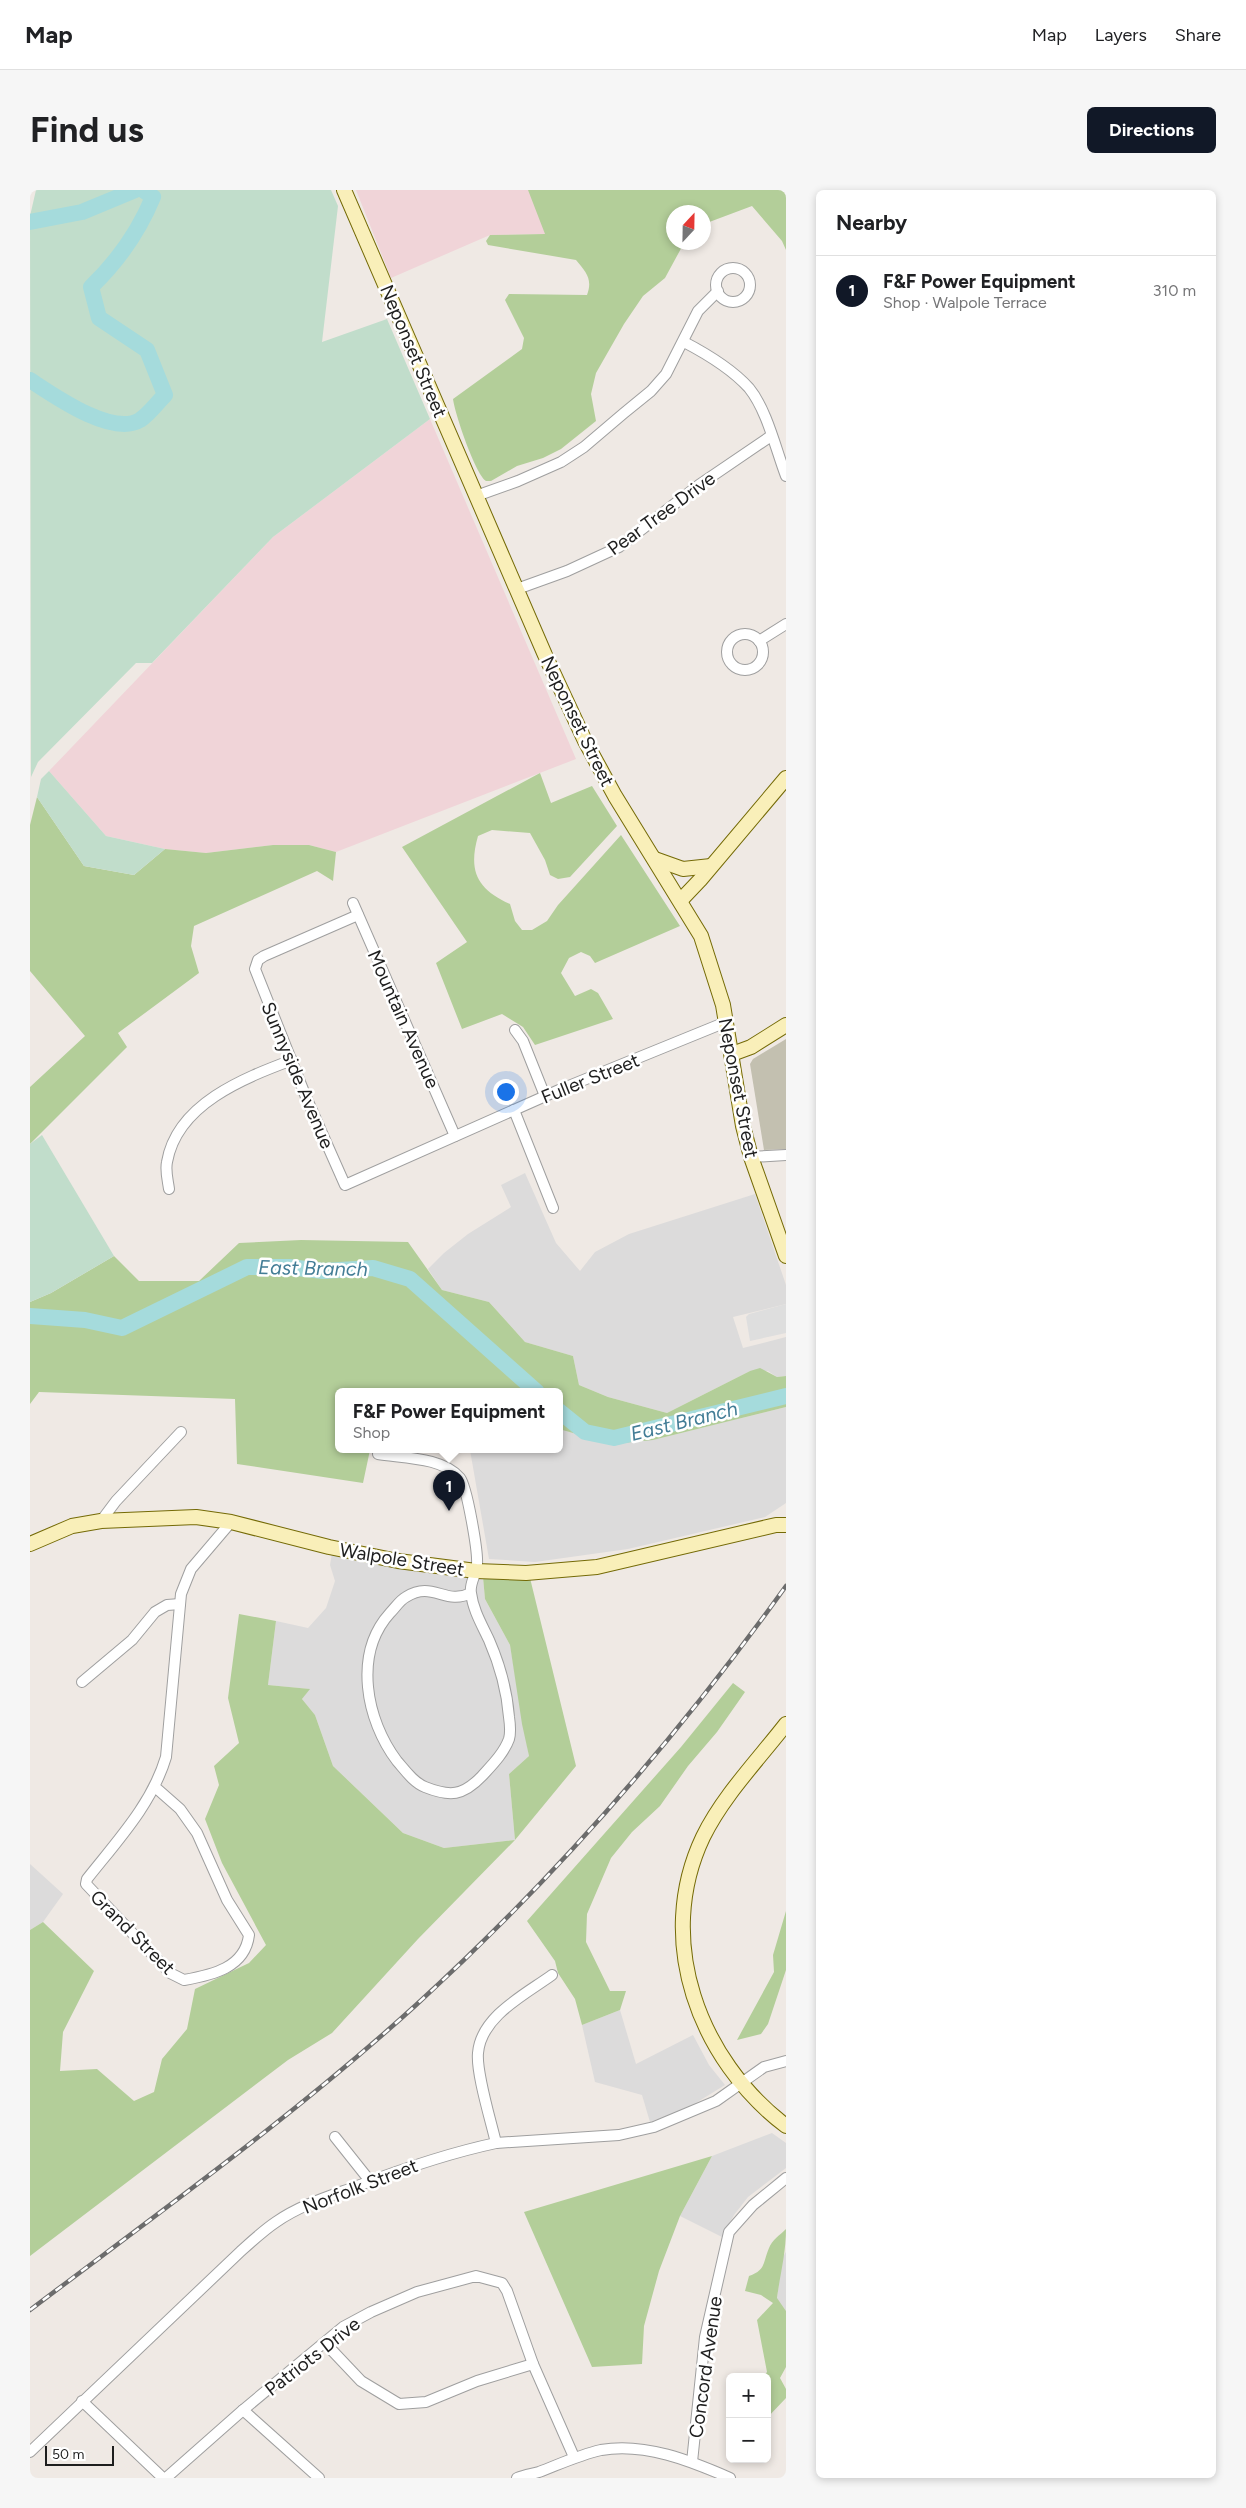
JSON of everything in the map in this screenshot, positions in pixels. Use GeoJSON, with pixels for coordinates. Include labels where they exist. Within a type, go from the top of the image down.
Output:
{"type":"FeatureCollection","features":[{"type":"Feature","properties":{"kind":"main road","name":"Neponset Street"},"geometry":{"type":"LineString","coordinates":[[344,190],[476,496],[585,741],[615,796],[681,900],[701,936],[715,978],[726,1022],[743,1126],[751,1156],[786,1256]]}},
{"type":"Feature","properties":{"kind":"main road"},"geometry":{"type":"LineString","coordinates":[[681,900],[786,778]]}},
{"type":"Feature","properties":{"kind":"main road"},"geometry":{"type":"LineString","coordinates":[[655,859],[684,869],[712,866]]}},
{"type":"Feature","properties":{"kind":"main road"},"geometry":{"type":"LineString","coordinates":[[732,1054],[751,1047],[786,1025]]}},
{"type":"Feature","properties":{"kind":"main road","name":"Walpole Street"},"geometry":{"type":"LineString","coordinates":[[30,1544],[72,1526],[101,1522],[196,1517],[231,1522],[329,1547],[398,1561],[476,1571],[526,1573],[597,1567],[783,1522]]}},
{"type":"Feature","properties":{"kind":"main road"},"geometry":{"type":"LineString","coordinates":[[786,1724],[724,1802],[704,1836],[695,1860],[687,1898],[685,1947],[690,1987],[708,2036],[740,2084],[786,2126]]}},
{"type":"Feature","properties":{"kind":"street"},"geometry":{"type":"LineString","coordinates":[[476,496],[518,482],[552,466],[584,447],[651,391],[666,374],[698,312],[718,291]]}},
{"type":"Feature","properties":{"kind":"street"},"geometry":{"type":"LineString","coordinates":[[684,342],[718,361],[750,389],[760,406],[786,476]]}},
{"type":"Feature","properties":{"kind":"street","name":"Pear Tree Drive"},"geometry":{"type":"LineString","coordinates":[[518,590],[576,567],[618,547],[699,485],[771,436]]}},
{"type":"Feature","properties":{"kind":"street"},"geometry":{"type":"LineString","coordinates":[[759,641],[786,624]]}},
{"type":"Feature","properties":{"kind":"street","name":"Mountain Avenue"},"geometry":{"type":"LineString","coordinates":[[353,903],[455,1136]]}},
{"type":"Feature","properties":{"kind":"street","name":"Sunnyside Avenue"},"geometry":{"type":"LineString","coordinates":[[345,1185],[255,974],[256,964],[264,956],[358,915]]}},
{"type":"Feature","properties":{"kind":"street","name":"Fuller Street"},"geometry":{"type":"LineString","coordinates":[[345,1185],[546,1096],[726,1022]]}},
{"type":"Feature","properties":{"kind":"street"},"geometry":{"type":"LineString","coordinates":[[514,1030],[523,1041],[546,1096]]}},
{"type":"Feature","properties":{"kind":"street"},"geometry":{"type":"LineString","coordinates":[[169,1189],[166,1165],[171,1146],[196,1111],[249,1076],[292,1060]]}},
{"type":"Feature","properties":{"kind":"street"},"geometry":{"type":"LineString","coordinates":[[514,1110],[553,1208]]}},
{"type":"Feature","properties":{"kind":"street"},"geometry":{"type":"LineString","coordinates":[[751,1156],[786,1154]]}},
{"type":"Feature","properties":{"kind":"street"},"geometry":{"type":"LineString","coordinates":[[101,1522],[130,1486],[181,1432]]}},
{"type":"Feature","properties":{"kind":"street"},"geometry":{"type":"LineString","coordinates":[[378,1454],[435,1464],[451,1470],[462,1479],[470,1512],[477,1563],[471,1593],[478,1617],[498,1663],[508,1704],[510,1730],[507,1744],[493,1763],[471,1787],[459,1794],[432,1790],[420,1785],[406,1773],[392,1754],[381,1734],[373,1711],[368,1693],[368,1669],[374,1635],[384,1619],[404,1598],[420,1590],[434,1591],[449,1597],[460,1598],[471,1593]]}},
{"type":"Feature","properties":{"kind":"street","name":"Grand Street"},"geometry":{"type":"LineString","coordinates":[[155,1787],[180,1809],[197,1833],[227,1900],[250,1935],[248,1945],[240,1960],[222,1971],[184,1980],[170,1973],[86,1884],[87,1879],[135,1818],[155,1787],[166,1757],[183,1588],[191,1569],[231,1522]]}},
{"type":"Feature","properties":{"kind":"street"},"geometry":{"type":"LineString","coordinates":[[82,1682],[132,1640],[155,1612],[167,1605],[180,1604]]}},
{"type":"Feature","properties":{"kind":"street"},"geometry":{"type":"LineString","coordinates":[[496,2143],[478,2052],[486,2030],[496,2017],[552,1975]]}},
{"type":"Feature","properties":{"kind":"street","name":"Norfolk Street"},"geometry":{"type":"LineString","coordinates":[[30,2452],[241,2251],[276,2222],[320,2198],[437,2158],[496,2143],[612,2135],[639,2131],[676,2119],[716,2101],[764,2067],[783,2061]]}},
{"type":"Feature","properties":{"kind":"street"},"geometry":{"type":"LineString","coordinates":[[335,2137],[370,2181]]}},
{"type":"Feature","properties":{"kind":"street","name":"Concord Avenue"},"geometry":{"type":"LineString","coordinates":[[692,2462],[705,2337],[729,2232],[752,2205],[786,2178]]}},
{"type":"Feature","properties":{"kind":"street","name":"Patriots Drive"},"geometry":{"type":"LineString","coordinates":[[164,2478],[343,2327],[371,2312],[417,2292],[476,2276],[502,2283],[507,2291],[533,2364],[574,2457]]}},
{"type":"Feature","properties":{"kind":"street"},"geometry":{"type":"LineString","coordinates":[[325,2343],[361,2381],[399,2404],[426,2402],[477,2381],[533,2364]]}},
{"type":"Feature","properties":{"kind":"street"},"geometry":{"type":"LineString","coordinates":[[82,2401],[164,2478]]}},
{"type":"Feature","properties":{"kind":"street"},"geometry":{"type":"LineString","coordinates":[[243,2410],[320,2478]]}},
{"type":"Feature","properties":{"kind":"street"},"geometry":{"type":"LineString","coordinates":[[517,2478],[540,2475],[574,2457],[618,2448],[650,2451],[692,2462],[730,2478]]}},
{"type":"Feature","properties":{"kind":"shaded area"},"geometry":{"type":"Polygon","coordinates":[[[356,190],[529,190],[547,234],[490,235],[391,278],[356,190]]]}},
{"type":"Feature","properties":{"kind":"shaded area"},"geometry":{"type":"Polygon","coordinates":[[[430,419],[576,759],[336,852],[309,845],[273,845],[206,853],[165,849],[106,836],[49,771],[273,537],[430,419]]]}},
{"type":"Feature","properties":{"kind":"shaded area"},"geometry":{"type":"Polygon","coordinates":[[[786,1039],[786,1149],[764,1150],[750,1064],[753,1059],[786,1039]]]}},
{"type":"Feature","properties":{"kind":"shaded area"},"geometry":{"type":"Polygon","coordinates":[[[525,1173],[556,1243],[580,1271],[595,1252],[629,1234],[755,1194],[786,1285],[786,1304],[733,1317],[743,1348],[786,1337],[786,1376],[777,1377],[768,1371],[750,1371],[667,1413],[608,1397],[579,1385],[573,1356],[525,1342],[489,1302],[442,1290],[428,1269],[444,1253],[468,1234],[511,1207],[501,1185],[525,1173]]]}},
{"type":"Feature","properties":{"kind":"shaded area"},"geometry":{"type":"Polygon","coordinates":[[[786,1304],[786,1333],[750,1341],[746,1317],[749,1314],[786,1304]]]}},
{"type":"Feature","properties":{"kind":"shaded area"},"geometry":{"type":"Polygon","coordinates":[[[786,1407],[786,1503],[765,1517],[628,1549],[535,1562],[489,1559],[471,1453],[563,1453],[563,1429],[653,1440],[786,1407]]]}},
{"type":"Feature","properties":{"kind":"shaded area"},"geometry":{"type":"Polygon","coordinates":[[[332,1553],[408,1570],[483,1577],[485,1599],[510,1645],[529,1756],[509,1774],[515,1840],[444,1848],[403,1833],[333,1766],[315,1715],[302,1699],[309,1689],[268,1685],[276,1621],[308,1628],[326,1608],[335,1581],[330,1565],[332,1553]]]}},
{"type":"Feature","properties":{"kind":"shaded area"},"geometry":{"type":"Polygon","coordinates":[[[30,1864],[63,1894],[43,1922],[30,1930],[30,1864]]]}},
{"type":"Feature","properties":{"kind":"shaded area"},"geometry":{"type":"Polygon","coordinates":[[[620,2010],[636,2064],[693,2035],[709,2065],[725,2085],[686,2109],[650,2122],[642,2095],[595,2082],[582,2025],[620,2010]]]}},
{"type":"Feature","properties":{"kind":"shaded area"},"geometry":{"type":"Polygon","coordinates":[[[772,2133],[786,2143],[786,2168],[748,2197],[734,2215],[722,2237],[680,2216],[712,2156],[772,2133]]]}},
{"type":"Feature","properties":{"kind":"shaded area"},"geometry":{"type":"Polygon","coordinates":[[[786,2252],[786,2311],[777,2299],[782,2258],[786,2252]]]}},
{"type":"Feature","properties":{"kind":"green space"},"geometry":{"type":"Polygon","coordinates":[[[36,190],[331,190],[338,206],[322,342],[387,319],[430,419],[273,537],[152,663],[136,663],[38,762],[31,777],[30,216],[36,190]]]}},
{"type":"Feature","properties":{"kind":"green space"},"geometry":{"type":"Polygon","coordinates":[[[528,190],[786,190],[786,250],[782,241],[752,206],[711,221],[711,205],[666,205],[666,250],[680,250],[665,278],[643,296],[624,324],[596,373],[591,394],[596,421],[561,449],[543,458],[517,466],[491,481],[486,481],[476,467],[471,455],[461,429],[453,399],[522,349],[524,338],[505,300],[509,294],[587,295],[589,280],[583,268],[576,260],[488,245],[486,241],[490,235],[545,234],[528,190]]]}},
{"type":"Feature","properties":{"kind":"green space"},"geometry":{"type":"Polygon","coordinates":[[[49,771],[106,836],[165,849],[134,875],[84,866],[37,797],[41,779],[49,771]]]}},
{"type":"Feature","properties":{"kind":"green space"},"geometry":{"type":"Polygon","coordinates":[[[540,773],[551,803],[592,786],[617,826],[570,877],[558,879],[550,875],[545,860],[530,833],[492,830],[478,836],[474,859],[478,878],[490,892],[510,904],[515,921],[522,930],[532,930],[547,921],[558,905],[621,835],[680,926],[595,963],[590,956],[581,952],[569,958],[561,973],[575,996],[591,989],[598,993],[613,1019],[535,1045],[523,1027],[502,1014],[462,1029],[436,963],[467,942],[402,847],[540,773]]]}},
{"type":"Feature","properties":{"kind":"green space"},"geometry":{"type":"Polygon","coordinates":[[[37,797],[84,866],[134,875],[165,849],[206,853],[273,845],[309,845],[336,852],[333,881],[317,871],[194,926],[191,946],[199,973],[118,1033],[127,1047],[30,1144],[30,1087],[85,1036],[30,971],[30,825],[37,797]]]}},
{"type":"Feature","properties":{"kind":"green space"},"geometry":{"type":"Polygon","coordinates":[[[42,1135],[114,1256],[51,1293],[30,1302],[30,1144],[42,1135]]]}},
{"type":"Feature","properties":{"kind":"green space"},"geometry":{"type":"Polygon","coordinates":[[[301,1240],[408,1242],[442,1290],[489,1302],[525,1342],[573,1356],[579,1385],[608,1397],[667,1413],[750,1371],[760,1368],[777,1377],[786,1376],[786,1407],[653,1440],[612,1444],[563,1430],[563,1388],[335,1388],[335,1453],[369,1453],[363,1483],[237,1464],[235,1399],[39,1392],[30,1404],[30,1302],[51,1293],[114,1256],[139,1281],[199,1281],[239,1243],[301,1240]]]}},
{"type":"Feature","properties":{"kind":"green space"},"geometry":{"type":"Polygon","coordinates":[[[483,1577],[530,1578],[576,1766],[515,1840],[509,1774],[529,1756],[522,1724],[510,1645],[485,1599],[483,1577]]]}},
{"type":"Feature","properties":{"kind":"green space"},"geometry":{"type":"Polygon","coordinates":[[[239,1614],[276,1621],[268,1685],[310,1689],[302,1699],[315,1715],[333,1766],[403,1833],[444,1848],[515,1840],[418,1939],[332,2033],[288,2060],[30,2256],[30,1930],[43,1922],[94,1971],[63,2032],[60,2071],[97,2069],[134,2101],[154,2092],[162,2059],[187,2029],[195,1989],[249,1963],[266,1945],[222,1863],[205,1819],[219,1785],[214,1766],[239,1743],[228,1698],[239,1614]]]}},
{"type":"Feature","properties":{"kind":"green space"},"geometry":{"type":"Polygon","coordinates":[[[733,1683],[745,1692],[660,1806],[632,1832],[611,1858],[587,1914],[586,1942],[610,1991],[626,1991],[620,2010],[582,2025],[575,1999],[558,1973],[555,1961],[527,1921],[681,1747],[733,1683]]]}},
{"type":"Feature","properties":{"kind":"green space"},"geometry":{"type":"Polygon","coordinates":[[[786,1911],[786,1970],[768,2024],[761,2034],[737,2040],[774,1972],[773,1955],[786,1911]]]}},
{"type":"Feature","properties":{"kind":"green space"},"geometry":{"type":"Polygon","coordinates":[[[712,2156],[680,2216],[659,2271],[644,2326],[642,2364],[592,2367],[524,2212],[712,2156]]]}},
{"type":"Feature","properties":{"kind":"green space"},"geometry":{"type":"Polygon","coordinates":[[[786,2229],[777,2298],[786,2311],[786,2367],[780,2378],[786,2389],[786,2398],[771,2414],[771,2373],[766,2373],[757,2320],[773,2303],[761,2295],[745,2291],[749,2276],[761,2268],[770,2245],[786,2229]]]}},
{"type":"Feature","properties":{"kind":"waterway","name":"East Branch"},"geometry":{"type":"LineString","coordinates":[[30,222],[82,212],[135,190]]}},
{"type":"Feature","properties":{"kind":"waterway","name":"East Branch"},"geometry":{"type":"LineString","coordinates":[[30,380],[83,412],[114,423],[128,424],[140,420],[165,395],[147,350],[99,318],[91,287],[119,256],[141,222],[153,197],[143,190]]}},
{"type":"Feature","properties":{"kind":"waterway","name":"East Branch"},"geometry":{"type":"LineString","coordinates":[[30,1316],[85,1320],[122,1328],[247,1267],[289,1267],[323,1271],[373,1268],[410,1279],[533,1388]]}},
{"type":"Feature","properties":{"kind":"waterway","name":"East Branch"},"geometry":{"type":"LineString","coordinates":[[563,1414],[585,1432],[614,1438],[786,1396]]}},
{"type":"Feature","properties":{"kind":"railway"},"geometry":{"type":"LineString","coordinates":[[30,2310],[275,2124],[370,2046],[467,1957],[517,1908],[612,1805],[702,1698],[786,1586]]}},
{"type":"Feature","properties":{"kind":"place","name":"F&F Power Equipment"},"geometry":{"type":"Point","coordinates":[449,1511]}}]}
